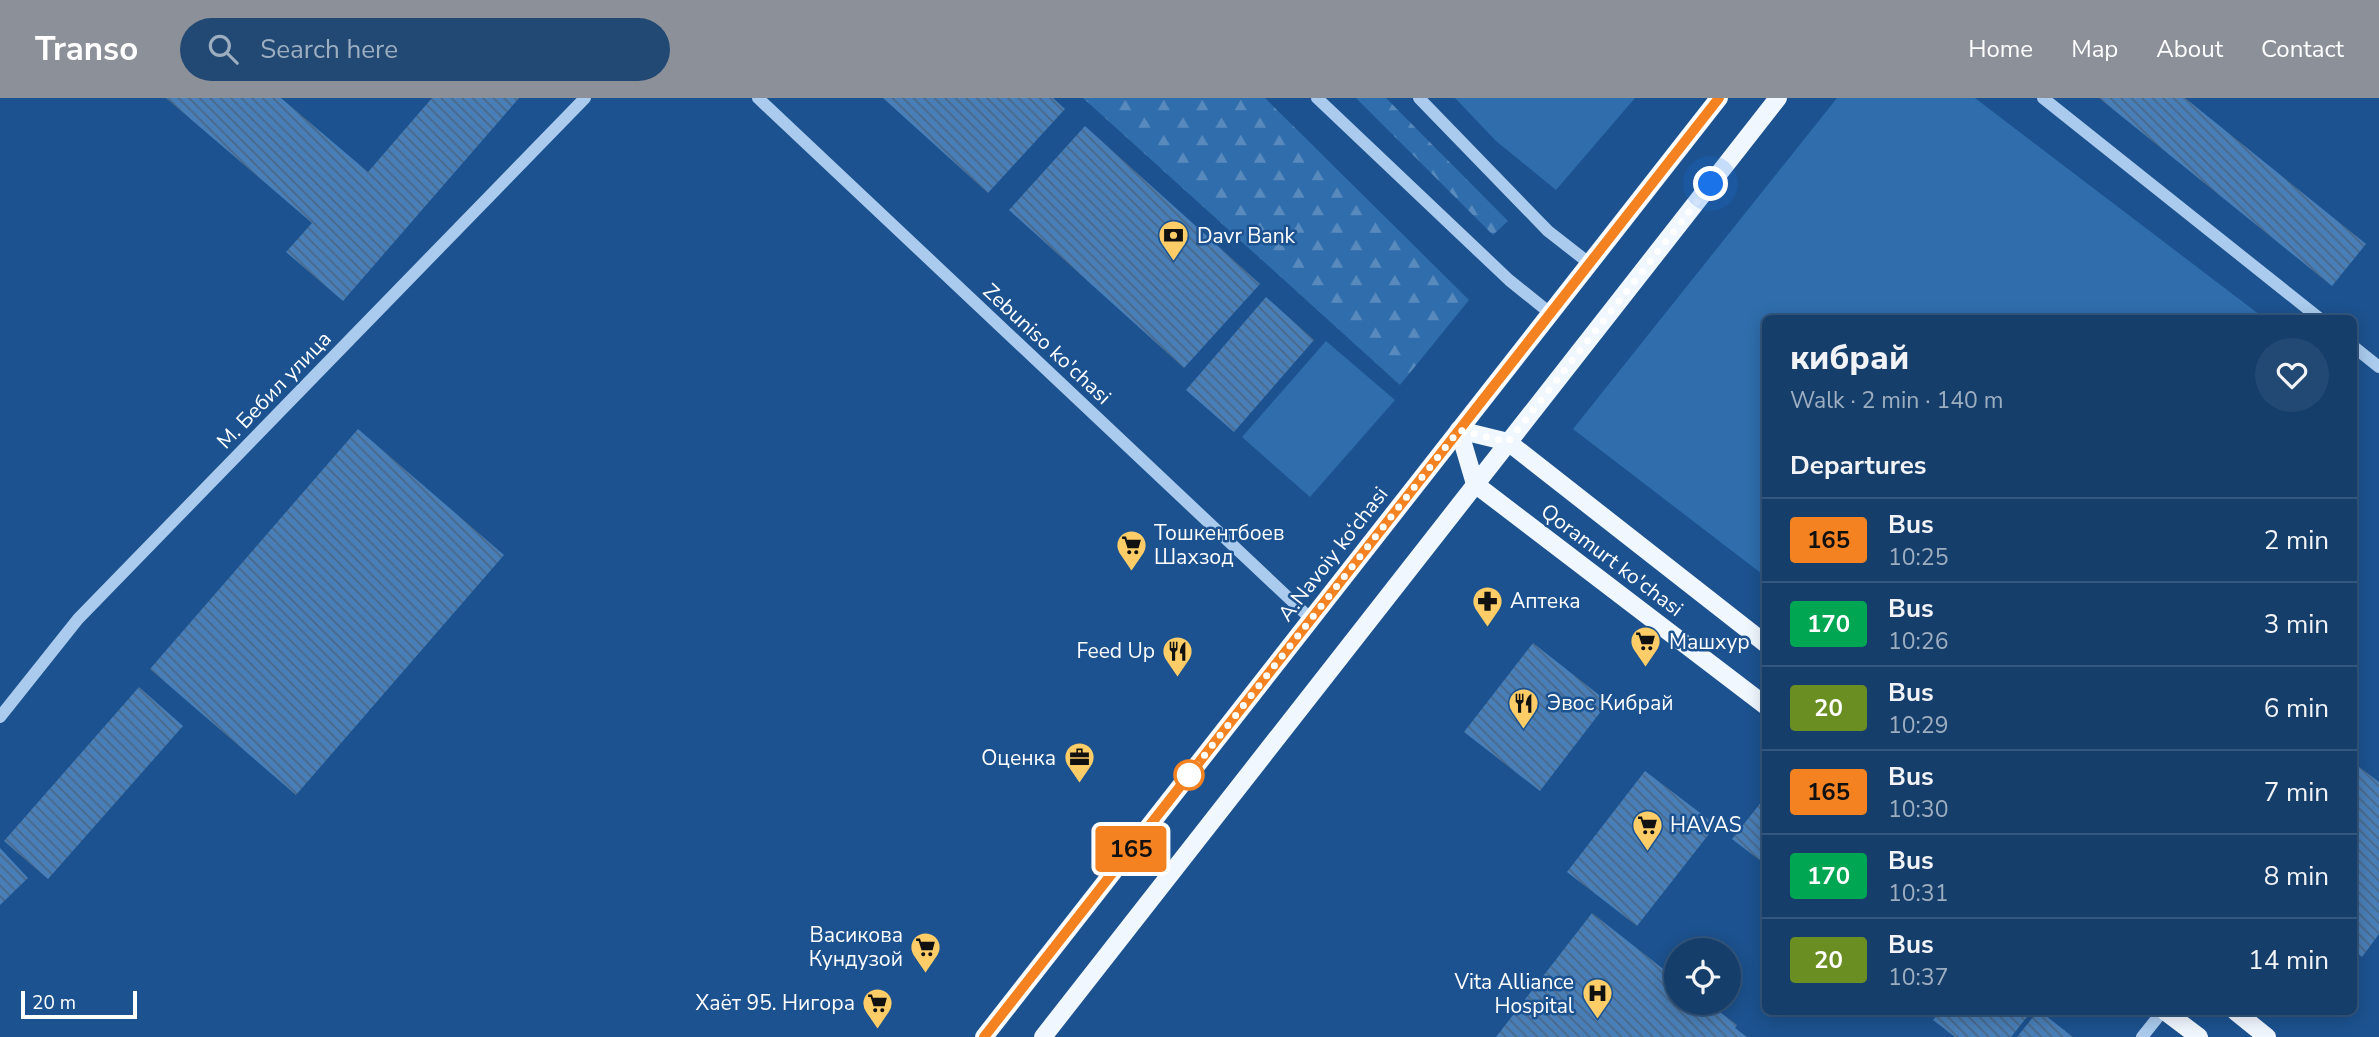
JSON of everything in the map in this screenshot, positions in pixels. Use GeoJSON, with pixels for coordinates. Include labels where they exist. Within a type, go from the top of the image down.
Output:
{"type":"FeatureCollection","features":[{"type":"Feature","properties":{"kind":"main road","name":"A.Navoiy ko‘chasi"},"geometry":{"type":"LineString","coordinates":[[984,1037],[1719,98]]}},
{"type":"Feature","properties":{"kind":"main road"},"geometry":{"type":"LineString","coordinates":[[1043,1037],[1778,98]]}},
{"type":"Feature","properties":{"kind":"main road"},"geometry":{"type":"LineString","coordinates":[[1459,430],[1508,442]]}},
{"type":"Feature","properties":{"kind":"main road"},"geometry":{"type":"LineString","coordinates":[[1459,430],[1475,484]]}},
{"type":"Feature","properties":{"kind":"main road","name":"Qoramurt ko'chasi"},"geometry":{"type":"LineString","coordinates":[[1508,442],[1762,641]]}},
{"type":"Feature","properties":{"kind":"main road","name":"Qoramurt ko'chasi"},"geometry":{"type":"LineString","coordinates":[[1475,484],[1762,703]]}},
{"type":"Feature","properties":{"kind":"main road"},"geometry":{"type":"LineString","coordinates":[[2168,1015],[2199,1037]]}},
{"type":"Feature","properties":{"kind":"main road"},"geometry":{"type":"LineString","coordinates":[[2240,1015],[2267,1037]]}},
{"type":"Feature","properties":{"kind":"street","name":"М. Бебил улица"},"geometry":{"type":"LineString","coordinates":[[0,716],[78,619],[585,98]]}},
{"type":"Feature","properties":{"kind":"street","name":"Zebuniso ko'chasi"},"geometry":{"type":"LineString","coordinates":[[758,98],[1311,619]]}},
{"type":"Feature","properties":{"kind":"street"},"geometry":{"type":"LineString","coordinates":[[1317,98],[1509,280],[1550,313]]}},
{"type":"Feature","properties":{"kind":"street"},"geometry":{"type":"LineString","coordinates":[[1419,98],[1548,231],[1590,263]]}},
{"type":"Feature","properties":{"kind":"street"},"geometry":{"type":"LineString","coordinates":[[2043,98],[2315,315]]}},
{"type":"Feature","properties":{"kind":"street"},"geometry":{"type":"LineString","coordinates":[[2357,348],[2379,366]]}},
{"type":"Feature","properties":{"kind":"street"},"geometry":{"type":"LineString","coordinates":[[2141,1037],[2161,1015]]}},
{"type":"Feature","properties":{"kind":"green space"},"geometry":{"type":"Polygon","coordinates":[[[1083,98],[1265,98],[1469,300],[1400,385],[1083,98]]]}},
{"type":"Feature","properties":{"kind":"green space"},"geometry":{"type":"Polygon","coordinates":[[[1356,98],[1386,98],[1508,221],[1493,235],[1356,98]]]}},
{"type":"Feature","properties":{"kind":"green space"},"geometry":{"type":"Polygon","coordinates":[[[1455,98],[1635,98],[1556,190],[1496,141],[1455,98]]]}},
{"type":"Feature","properties":{"kind":"green space"},"geometry":{"type":"Polygon","coordinates":[[[1837,98],[1975,98],[2260,315],[1762,315],[1762,574],[1573,429],[1837,98]]]}},
{"type":"Feature","properties":{"kind":"green space"},"geometry":{"type":"Polygon","coordinates":[[[1326,341],[1395,400],[1310,497],[1242,437],[1326,341]]]}},
{"type":"Feature","properties":{"kind":"building"},"geometry":{"type":"Polygon","coordinates":[[[166,98],[281,98],[368,172],[432,98],[519,98],[343,301],[286,252],[312,223],[166,98]]]}},
{"type":"Feature","properties":{"kind":"building"},"geometry":{"type":"Polygon","coordinates":[[[883,98],[1053,98],[1065,109],[988,193],[883,98]]]}},
{"type":"Feature","properties":{"kind":"building"},"geometry":{"type":"Polygon","coordinates":[[[2099,98],[2185,98],[2366,244],[2332,286],[2099,98]]]}},
{"type":"Feature","properties":{"kind":"building"},"geometry":{"type":"Polygon","coordinates":[[[1085,126],[1260,284],[1184,368],[1009,210],[1085,126]]]}},
{"type":"Feature","properties":{"kind":"building"},"geometry":{"type":"Polygon","coordinates":[[[1266,297],[1314,340],[1234,432],[1186,390],[1266,297]]]}},
{"type":"Feature","properties":{"kind":"building"},"geometry":{"type":"Polygon","coordinates":[[[358,429],[504,555],[296,795],[150,669],[358,429]]]}},
{"type":"Feature","properties":{"kind":"building"},"geometry":{"type":"Polygon","coordinates":[[[1533,643],[1608,702],[1540,791],[1464,732],[1533,643]]]}},
{"type":"Feature","properties":{"kind":"building"},"geometry":{"type":"Polygon","coordinates":[[[139,687],[183,726],[48,879],[4,841],[139,687]]]}},
{"type":"Feature","properties":{"kind":"building"},"geometry":{"type":"Polygon","coordinates":[[[2357,765],[2379,782],[2379,934],[2362,957],[2357,953],[2357,765]]]}},
{"type":"Feature","properties":{"kind":"building"},"geometry":{"type":"Polygon","coordinates":[[[1645,771],[1716,825],[1637,926],[1567,872],[1645,771]]]}},
{"type":"Feature","properties":{"kind":"building"},"geometry":{"type":"Polygon","coordinates":[[[1762,801],[1762,862],[1732,839],[1762,801]]]}},
{"type":"Feature","properties":{"kind":"building"},"geometry":{"type":"Polygon","coordinates":[[[0,848],[28,878],[0,905],[0,848]]]}},
{"type":"Feature","properties":{"kind":"building"},"geometry":{"type":"Polygon","coordinates":[[[1592,913],[1664,970],[1664,1015],[1724,1015],[1747,1037],[1496,1037],[1592,913]]]}},
{"type":"Feature","properties":{"kind":"building"},"geometry":{"type":"Polygon","coordinates":[[[1937,1015],[2029,1015],[2011,1037],[1955,1037],[1933,1020],[1937,1015]]]}},
{"type":"Feature","properties":{"kind":"building"},"geometry":{"type":"Polygon","coordinates":[[[2035,1015],[2045,1015],[2073,1037],[2017,1037],[2035,1015]]]}},
{"type":"Feature","properties":{"kind":"bus line","name":"165"},"geometry":{"type":"LineString","coordinates":[[984,1037],[1719,98]]}},
{"type":"Feature","properties":{"kind":"place","name":"Davr Bank"},"geometry":{"type":"Point","coordinates":[1174,263]}},
{"type":"Feature","properties":{"kind":"place","name":"Тошкентбоев Шахзод"},"geometry":{"type":"Point","coordinates":[1131,572]}},
{"type":"Feature","properties":{"kind":"place","name":"Аптека"},"geometry":{"type":"Point","coordinates":[1487,628]}},
{"type":"Feature","properties":{"kind":"place","name":"Машхур"},"geometry":{"type":"Point","coordinates":[1646,669]}},
{"type":"Feature","properties":{"kind":"place","name":"Feed Up"},"geometry":{"type":"Point","coordinates":[1178,678]}},
{"type":"Feature","properties":{"kind":"place","name":"Эвос Кибрай"},"geometry":{"type":"Point","coordinates":[1524,730]}},
{"type":"Feature","properties":{"kind":"place","name":"Оценка"},"geometry":{"type":"Point","coordinates":[1079,785]}},
{"type":"Feature","properties":{"kind":"place","name":"HAVAS"},"geometry":{"type":"Point","coordinates":[1647,852]}},
{"type":"Feature","properties":{"kind":"place","name":"Васикова Кундузой"},"geometry":{"type":"Point","coordinates":[926,974]}},
{"type":"Feature","properties":{"kind":"place","name":"Vita Alliance Hospital"},"geometry":{"type":"Point","coordinates":[1597,1021]}},
{"type":"Feature","properties":{"kind":"place","name":"Хаёт 95. Нигора"},"geometry":{"type":"Point","coordinates":[878,1030]}},
{"type":"Feature","properties":{"kind":"route"},"geometry":{"type":"LineString","coordinates":[[1189,775],[1459,430],[1508,442],[1711,184]]}}]}
